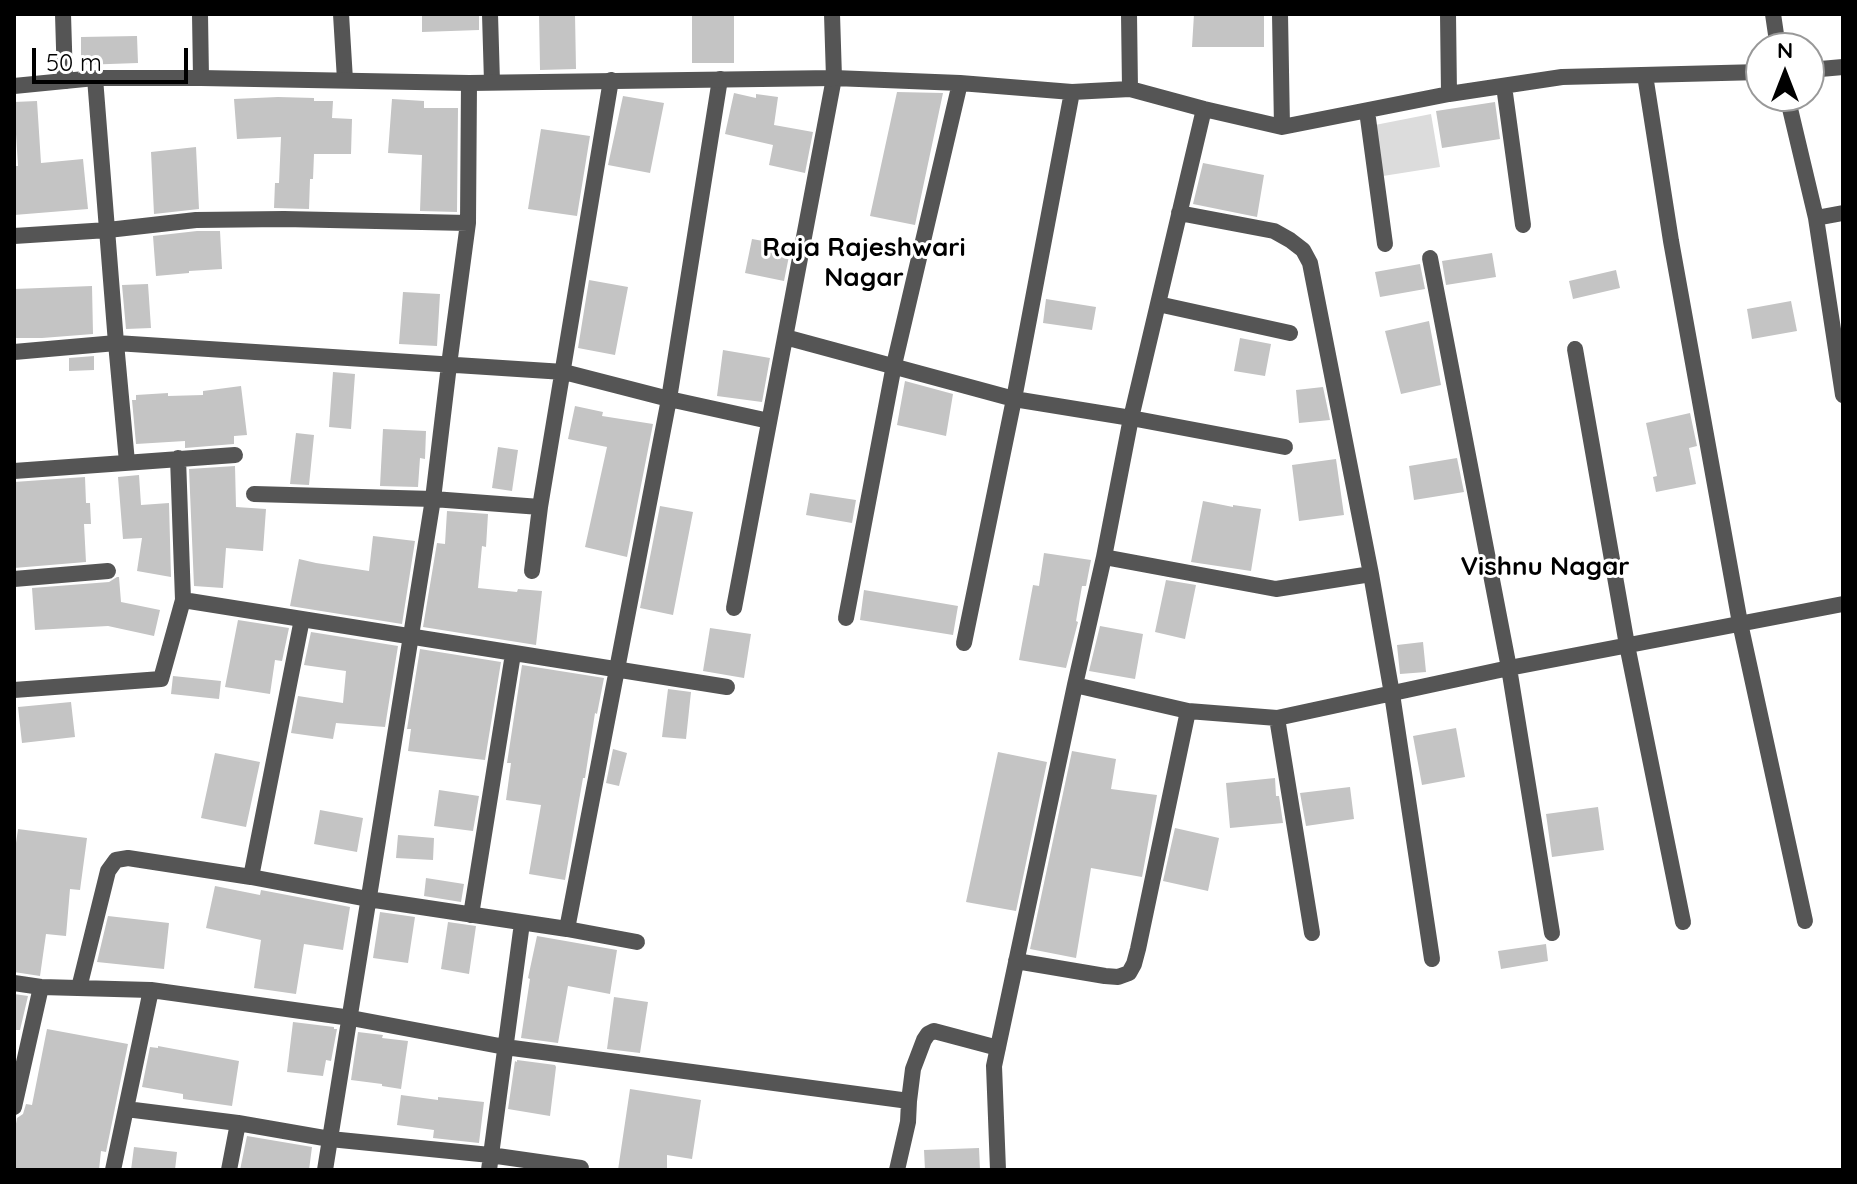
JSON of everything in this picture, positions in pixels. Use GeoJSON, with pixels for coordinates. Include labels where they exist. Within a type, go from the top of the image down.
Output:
{"type":"FeatureCollection","features":[{"type":"Feature","properties":{"kind":"street"},"geometry":{"type":"LineString","coordinates":[[63,14],[65,81]]}},
{"type":"Feature","properties":{"kind":"street"},"geometry":{"type":"LineString","coordinates":[[200,14],[201,78]]}},
{"type":"Feature","properties":{"kind":"street"},"geometry":{"type":"LineString","coordinates":[[341,14],[345,80]]}},
{"type":"Feature","properties":{"kind":"street"},"geometry":{"type":"LineString","coordinates":[[490,14],[492,82]]}},
{"type":"Feature","properties":{"kind":"street"},"geometry":{"type":"LineString","coordinates":[[734,608],[834,78],[832,14]]}},
{"type":"Feature","properties":{"kind":"street"},"geometry":{"type":"LineString","coordinates":[[1129,14],[1130,89]]}},
{"type":"Feature","properties":{"kind":"street"},"geometry":{"type":"LineString","coordinates":[[1280,14],[1282,127]]}},
{"type":"Feature","properties":{"kind":"street"},"geometry":{"type":"LineString","coordinates":[[1448,14],[1449,94]]}},
{"type":"Feature","properties":{"kind":"street"},"geometry":{"type":"LineString","coordinates":[[14,86],[95,78],[469,83],[834,78],[960,83],[1072,92],[1130,89],[1282,127],[1449,94],[1562,77],[1745,72]]}},
{"type":"Feature","properties":{"kind":"street"},"geometry":{"type":"LineString","coordinates":[[1645,75],[1671,241],[1740,623],[1805,921]]}},
{"type":"Feature","properties":{"kind":"street"},"geometry":{"type":"LineString","coordinates":[[95,78],[127,462]]}},
{"type":"Feature","properties":{"kind":"street"},"geometry":{"type":"LineString","coordinates":[[567,929],[669,399],[720,79]]}},
{"type":"Feature","properties":{"kind":"street"},"geometry":{"type":"LineString","coordinates":[[532,571],[611,80]]}},
{"type":"Feature","properties":{"kind":"street"},"geometry":{"type":"LineString","coordinates":[[325,1170],[433,499],[468,223],[469,83]]}},
{"type":"Feature","properties":{"kind":"street"},"geometry":{"type":"LineString","coordinates":[[846,618],[894,365],[960,83]]}},
{"type":"Feature","properties":{"kind":"street"},"geometry":{"type":"LineString","coordinates":[[1504,86],[1523,225]]}},
{"type":"Feature","properties":{"kind":"street"},"geometry":{"type":"LineString","coordinates":[[964,643],[1072,92]]}},
{"type":"Feature","properties":{"kind":"street"},"geometry":{"type":"LineString","coordinates":[[998,1170],[994,1066],[1131,418],[1204,109]]}},
{"type":"Feature","properties":{"kind":"street"},"geometry":{"type":"LineString","coordinates":[[1367,111],[1385,244]]}},
{"type":"Feature","properties":{"kind":"street"},"geometry":{"type":"LineString","coordinates":[[1791,112],[1816,218],[1843,395]]}},
{"type":"Feature","properties":{"kind":"street"},"geometry":{"type":"LineString","coordinates":[[1179,213],[1274,231],[1303,250],[1310,263],[1371,574],[1432,959]]}},
{"type":"Feature","properties":{"kind":"street"},"geometry":{"type":"LineString","coordinates":[[1816,218],[1843,213]]}},
{"type":"Feature","properties":{"kind":"street"},"geometry":{"type":"LineString","coordinates":[[14,236],[211,220],[468,223]]}},
{"type":"Feature","properties":{"kind":"street"},"geometry":{"type":"LineString","coordinates":[[1430,258],[1509,668],[1552,933]]}},
{"type":"Feature","properties":{"kind":"street"},"geometry":{"type":"LineString","coordinates":[[1158,304],[1290,333]]}},
{"type":"Feature","properties":{"kind":"street"},"geometry":{"type":"LineString","coordinates":[[785,337],[1014,399],[1285,447]]}},
{"type":"Feature","properties":{"kind":"street"},"geometry":{"type":"LineString","coordinates":[[14,352],[116,343],[564,372],[769,421]]}},
{"type":"Feature","properties":{"kind":"street"},"geometry":{"type":"LineString","coordinates":[[1575,349],[1627,645],[1683,922]]}},
{"type":"Feature","properties":{"kind":"street"},"geometry":{"type":"LineString","coordinates":[[14,471],[235,455]]}},
{"type":"Feature","properties":{"kind":"street"},"geometry":{"type":"LineString","coordinates":[[14,690],[161,679],[183,600],[178,458]]}},
{"type":"Feature","properties":{"kind":"street"},"geometry":{"type":"LineString","coordinates":[[254,494],[433,499],[540,507]]}},
{"type":"Feature","properties":{"kind":"street"},"geometry":{"type":"LineString","coordinates":[[1104,557],[1276,589],[1371,574]]}},
{"type":"Feature","properties":{"kind":"street"},"geometry":{"type":"LineString","coordinates":[[14,579],[108,571]]}},
{"type":"Feature","properties":{"kind":"street"},"geometry":{"type":"LineString","coordinates":[[183,600],[727,687]]}},
{"type":"Feature","properties":{"kind":"street"},"geometry":{"type":"LineString","coordinates":[[1075,685],[1188,711],[1277,718],[1509,668],[1843,604]]}},
{"type":"Feature","properties":{"kind":"street"},"geometry":{"type":"LineString","coordinates":[[251,877],[302,619]]}},
{"type":"Feature","properties":{"kind":"street"},"geometry":{"type":"LineString","coordinates":[[471,915],[513,654]]}},
{"type":"Feature","properties":{"kind":"street"},"geometry":{"type":"LineString","coordinates":[[1016,961],[1105,976],[1118,977],[1129,973],[1138,949],[1188,711]]}},
{"type":"Feature","properties":{"kind":"street"},"geometry":{"type":"LineString","coordinates":[[1277,718],[1312,933]]}},
{"type":"Feature","properties":{"kind":"street"},"geometry":{"type":"LineString","coordinates":[[79,988],[108,871],[116,860],[128,858],[637,942]]}},
{"type":"Feature","properties":{"kind":"street"},"geometry":{"type":"LineString","coordinates":[[489,1162],[522,923]]}},
{"type":"Feature","properties":{"kind":"street"},"geometry":{"type":"LineString","coordinates":[[14,983],[41,987],[151,990],[351,1018],[505,1047],[909,1101]]}},
{"type":"Feature","properties":{"kind":"street"},"geometry":{"type":"LineString","coordinates":[[14,1107],[41,987]]}},
{"type":"Feature","properties":{"kind":"street"},"geometry":{"type":"LineString","coordinates":[[113,1170],[151,990]]}},
{"type":"Feature","properties":{"kind":"street"},"geometry":{"type":"LineString","coordinates":[[897,1170],[908,1122],[913,1069],[928,1034],[934,1031],[998,1048]]}},
{"type":"Feature","properties":{"kind":"street"},"geometry":{"type":"LineString","coordinates":[[126,1109],[489,1162],[581,1168]]}},
{"type":"Feature","properties":{"kind":"street"},"geometry":{"type":"LineString","coordinates":[[229,1170],[238,1123]]}},
{"type":"Feature","properties":{"kind":"shaded area"},"geometry":{"type":"Polygon","coordinates":[[[1431,114],[1440,167],[1383,176],[1375,125],[1431,114]]]}},
{"type":"Feature","properties":{"kind":"building"},"geometry":{"type":"Polygon","coordinates":[[[422,14],[479,14],[479,30],[422,32],[422,14]]]}},
{"type":"Feature","properties":{"kind":"building"},"geometry":{"type":"Polygon","coordinates":[[[539,14],[575,14],[576,69],[540,70],[539,14]]]}},
{"type":"Feature","properties":{"kind":"building"},"geometry":{"type":"Polygon","coordinates":[[[692,14],[734,14],[734,63],[692,63],[692,14]]]}},
{"type":"Feature","properties":{"kind":"building"},"geometry":{"type":"Polygon","coordinates":[[[1194,14],[1264,14],[1264,47],[1192,47],[1194,14]]]}},
{"type":"Feature","properties":{"kind":"building"},"geometry":{"type":"Polygon","coordinates":[[[137,36],[138,63],[81,65],[81,37],[137,36]]]}},
{"type":"Feature","properties":{"kind":"building"},"geometry":{"type":"Polygon","coordinates":[[[897,92],[943,93],[915,225],[870,216],[897,92]]]}},
{"type":"Feature","properties":{"kind":"building"},"geometry":{"type":"Polygon","coordinates":[[[734,93],[756,98],[756,94],[778,97],[774,125],[813,132],[805,173],[769,165],[773,145],[725,134],[734,93]]]}},
{"type":"Feature","properties":{"kind":"building"},"geometry":{"type":"Polygon","coordinates":[[[623,96],[664,103],[650,173],[608,165],[623,96]]]}},
{"type":"Feature","properties":{"kind":"building"},"geometry":{"type":"Polygon","coordinates":[[[278,97],[333,101],[332,118],[352,119],[351,154],[314,154],[309,209],[274,208],[275,183],[279,183],[281,137],[237,139],[234,99],[278,97]]]}},
{"type":"Feature","properties":{"kind":"building"},"geometry":{"type":"Polygon","coordinates":[[[392,99],[424,101],[424,108],[458,108],[457,212],[420,211],[422,155],[388,153],[392,99]]]}},
{"type":"Feature","properties":{"kind":"building"},"geometry":{"type":"Polygon","coordinates":[[[37,101],[41,163],[83,159],[88,209],[14,215],[14,166],[18,166],[14,102],[37,101]]]}},
{"type":"Feature","properties":{"kind":"building"},"geometry":{"type":"Polygon","coordinates":[[[1495,102],[1500,139],[1442,148],[1436,111],[1495,102]]]}},
{"type":"Feature","properties":{"kind":"building"},"geometry":{"type":"Polygon","coordinates":[[[541,129],[590,136],[577,216],[528,209],[541,129]]]}},
{"type":"Feature","properties":{"kind":"building"},"geometry":{"type":"Polygon","coordinates":[[[196,147],[199,209],[154,214],[151,152],[196,147]]]}},
{"type":"Feature","properties":{"kind":"building"},"geometry":{"type":"Polygon","coordinates":[[[1203,163],[1264,175],[1257,217],[1193,204],[1203,163]]]}},
{"type":"Feature","properties":{"kind":"building"},"geometry":{"type":"Polygon","coordinates":[[[220,231],[222,269],[156,276],[153,236],[220,231]]]}},
{"type":"Feature","properties":{"kind":"building"},"geometry":{"type":"Polygon","coordinates":[[[752,239],[791,246],[784,281],[745,273],[752,239]]]}},
{"type":"Feature","properties":{"kind":"building"},"geometry":{"type":"Polygon","coordinates":[[[1492,253],[1496,277],[1446,285],[1442,261],[1492,253]]]}},
{"type":"Feature","properties":{"kind":"building"},"geometry":{"type":"Polygon","coordinates":[[[1420,264],[1425,289],[1380,297],[1375,272],[1420,264]]]}},
{"type":"Feature","properties":{"kind":"building"},"geometry":{"type":"Polygon","coordinates":[[[1616,270],[1620,288],[1573,299],[1569,281],[1616,270]]]}},
{"type":"Feature","properties":{"kind":"building"},"geometry":{"type":"Polygon","coordinates":[[[589,280],[628,287],[615,355],[578,348],[589,280]]]}},
{"type":"Feature","properties":{"kind":"building"},"geometry":{"type":"Polygon","coordinates":[[[148,284],[151,328],[126,329],[122,285],[148,284]]]}},
{"type":"Feature","properties":{"kind":"building"},"geometry":{"type":"Polygon","coordinates":[[[92,286],[93,334],[14,338],[14,289],[92,286]]]}},
{"type":"Feature","properties":{"kind":"building"},"geometry":{"type":"Polygon","coordinates":[[[403,292],[440,294],[437,346],[399,344],[403,292]]]}},
{"type":"Feature","properties":{"kind":"building"},"geometry":{"type":"Polygon","coordinates":[[[1046,299],[1096,307],[1092,330],[1043,323],[1046,299]]]}},
{"type":"Feature","properties":{"kind":"building"},"geometry":{"type":"Polygon","coordinates":[[[1791,301],[1797,331],[1752,339],[1747,309],[1791,301]]]}},
{"type":"Feature","properties":{"kind":"building"},"geometry":{"type":"Polygon","coordinates":[[[1429,321],[1441,385],[1401,394],[1385,331],[1429,321]]]}},
{"type":"Feature","properties":{"kind":"building"},"geometry":{"type":"Polygon","coordinates":[[[1240,338],[1271,344],[1265,376],[1234,371],[1240,338]]]}},
{"type":"Feature","properties":{"kind":"building"},"geometry":{"type":"Polygon","coordinates":[[[723,350],[770,358],[762,402],[717,396],[723,350]]]}},
{"type":"Feature","properties":{"kind":"building"},"geometry":{"type":"Polygon","coordinates":[[[94,356],[94,370],[69,371],[69,358],[94,356]]]}},
{"type":"Feature","properties":{"kind":"building"},"geometry":{"type":"Polygon","coordinates":[[[333,372],[355,374],[351,429],[329,427],[333,372]]]}},
{"type":"Feature","properties":{"kind":"building"},"geometry":{"type":"Polygon","coordinates":[[[905,381],[953,394],[946,436],[897,425],[905,381]]]}},
{"type":"Feature","properties":{"kind":"building"},"geometry":{"type":"Polygon","coordinates":[[[241,386],[247,435],[234,436],[234,444],[185,448],[185,441],[136,444],[132,400],[136,400],[136,395],[203,395],[203,391],[241,386]]]}},
{"type":"Feature","properties":{"kind":"building"},"geometry":{"type":"Polygon","coordinates":[[[1323,387],[1330,420],[1299,423],[1296,390],[1323,387]]]}},
{"type":"Feature","properties":{"kind":"building"},"geometry":{"type":"Polygon","coordinates":[[[575,406],[603,412],[602,416],[653,424],[627,557],[585,547],[607,447],[568,439],[575,406]]]}},
{"type":"Feature","properties":{"kind":"building"},"geometry":{"type":"Polygon","coordinates":[[[1690,413],[1697,446],[1689,448],[1696,484],[1656,492],[1653,477],[1657,476],[1646,423],[1690,413]]]}},
{"type":"Feature","properties":{"kind":"building"},"geometry":{"type":"Polygon","coordinates":[[[383,429],[426,431],[425,459],[420,458],[418,487],[380,486],[383,429]]]}},
{"type":"Feature","properties":{"kind":"building"},"geometry":{"type":"Polygon","coordinates":[[[296,433],[314,435],[309,485],[290,484],[296,433]]]}},
{"type":"Feature","properties":{"kind":"building"},"geometry":{"type":"Polygon","coordinates":[[[498,447],[518,450],[512,491],[492,488],[498,447]]]}},
{"type":"Feature","properties":{"kind":"building"},"geometry":{"type":"Polygon","coordinates":[[[1457,458],[1464,492],[1414,500],[1409,466],[1457,458]]]}},
{"type":"Feature","properties":{"kind":"building"},"geometry":{"type":"Polygon","coordinates":[[[1336,459],[1344,515],[1299,521],[1292,465],[1336,459]]]}},
{"type":"Feature","properties":{"kind":"building"},"geometry":{"type":"Polygon","coordinates":[[[235,466],[236,507],[266,509],[263,551],[226,548],[223,588],[194,586],[189,469],[235,466]]]}},
{"type":"Feature","properties":{"kind":"building"},"geometry":{"type":"Polygon","coordinates":[[[139,475],[141,505],[169,503],[171,577],[137,571],[142,538],[123,539],[118,477],[139,475]]]}},
{"type":"Feature","properties":{"kind":"building"},"geometry":{"type":"Polygon","coordinates":[[[85,477],[91,524],[84,524],[86,562],[14,568],[14,482],[85,477]]]}},
{"type":"Feature","properties":{"kind":"building"},"geometry":{"type":"Polygon","coordinates":[[[810,493],[856,500],[852,523],[806,515],[810,493]]]}},
{"type":"Feature","properties":{"kind":"building"},"geometry":{"type":"Polygon","coordinates":[[[1203,501],[1261,509],[1251,571],[1191,562],[1203,501]]]}},
{"type":"Feature","properties":{"kind":"building"},"geometry":{"type":"Polygon","coordinates":[[[660,506],[693,512],[673,615],[640,608],[660,506]]]}},
{"type":"Feature","properties":{"kind":"building"},"geometry":{"type":"Polygon","coordinates":[[[447,511],[488,514],[486,547],[482,546],[478,588],[542,591],[536,645],[423,627],[437,543],[445,544],[447,511]]]}},
{"type":"Feature","properties":{"kind":"building"},"geometry":{"type":"Polygon","coordinates":[[[373,536],[415,541],[402,624],[290,606],[299,559],[369,571],[373,536]]]}},
{"type":"Feature","properties":{"kind":"building"},"geometry":{"type":"Polygon","coordinates":[[[1044,553],[1091,560],[1086,586],[1082,586],[1078,622],[1066,668],[1019,660],[1033,585],[1039,586],[1044,553]]]}},
{"type":"Feature","properties":{"kind":"building"},"geometry":{"type":"Polygon","coordinates":[[[117,577],[121,602],[160,610],[154,636],[108,626],[35,630],[32,588],[109,582],[117,577]]]}},
{"type":"Feature","properties":{"kind":"building"},"geometry":{"type":"Polygon","coordinates":[[[1166,580],[1196,585],[1185,639],[1155,632],[1166,580]]]}},
{"type":"Feature","properties":{"kind":"building"},"geometry":{"type":"Polygon","coordinates":[[[864,590],[958,606],[953,635],[860,620],[864,590]]]}},
{"type":"Feature","properties":{"kind":"building"},"geometry":{"type":"Polygon","coordinates":[[[238,620],[289,628],[282,661],[275,660],[270,694],[225,687],[238,620]]]}},
{"type":"Feature","properties":{"kind":"building"},"geometry":{"type":"Polygon","coordinates":[[[1100,626],[1143,634],[1135,679],[1089,671],[1100,626]]]}},
{"type":"Feature","properties":{"kind":"building"},"geometry":{"type":"Polygon","coordinates":[[[710,628],[751,634],[744,678],[703,671],[710,628]]]}},
{"type":"Feature","properties":{"kind":"building"},"geometry":{"type":"Polygon","coordinates":[[[311,632],[398,646],[385,727],[336,723],[333,739],[291,733],[298,696],[343,703],[346,671],[304,665],[311,632]]]}},
{"type":"Feature","properties":{"kind":"building"},"geometry":{"type":"Polygon","coordinates":[[[1423,642],[1426,672],[1400,674],[1397,645],[1423,642]]]}},
{"type":"Feature","properties":{"kind":"building"},"geometry":{"type":"Polygon","coordinates":[[[420,649],[501,662],[485,760],[408,751],[411,729],[407,729],[420,649]]]}},
{"type":"Feature","properties":{"kind":"building"},"geometry":{"type":"Polygon","coordinates":[[[522,665],[604,678],[565,880],[529,874],[541,805],[506,800],[511,763],[507,763],[522,665]]]}},
{"type":"Feature","properties":{"kind":"building"},"geometry":{"type":"Polygon","coordinates":[[[173,676],[221,681],[219,699],[171,694],[173,676]]]}},
{"type":"Feature","properties":{"kind":"building"},"geometry":{"type":"Polygon","coordinates":[[[668,689],[691,692],[686,739],[662,737],[668,689]]]}},
{"type":"Feature","properties":{"kind":"building"},"geometry":{"type":"Polygon","coordinates":[[[71,702],[75,737],[22,743],[18,707],[71,702]]]}},
{"type":"Feature","properties":{"kind":"building"},"geometry":{"type":"Polygon","coordinates":[[[1456,728],[1465,777],[1422,785],[1413,736],[1456,728]]]}},
{"type":"Feature","properties":{"kind":"building"},"geometry":{"type":"Polygon","coordinates":[[[613,749],[627,753],[619,786],[606,783],[613,749]]]}},
{"type":"Feature","properties":{"kind":"building"},"geometry":{"type":"Polygon","coordinates":[[[1072,751],[1116,759],[1111,789],[1157,795],[1142,877],[1091,868],[1076,958],[1030,949],[1072,751]]]}},
{"type":"Feature","properties":{"kind":"building"},"geometry":{"type":"Polygon","coordinates":[[[998,752],[1047,762],[1016,911],[966,902],[998,752]]]}},
{"type":"Feature","properties":{"kind":"building"},"geometry":{"type":"Polygon","coordinates":[[[215,753],[260,762],[246,827],[201,818],[215,753]]]}},
{"type":"Feature","properties":{"kind":"building"},"geometry":{"type":"Polygon","coordinates":[[[1275,778],[1283,823],[1230,828],[1226,783],[1275,778]]]}},
{"type":"Feature","properties":{"kind":"building"},"geometry":{"type":"Polygon","coordinates":[[[1350,787],[1354,819],[1306,826],[1300,793],[1350,787]]]}},
{"type":"Feature","properties":{"kind":"building"},"geometry":{"type":"Polygon","coordinates":[[[439,790],[479,796],[473,831],[434,826],[439,790]]]}},
{"type":"Feature","properties":{"kind":"building"},"geometry":{"type":"Polygon","coordinates":[[[1598,807],[1604,850],[1552,857],[1546,814],[1598,807]]]}},
{"type":"Feature","properties":{"kind":"building"},"geometry":{"type":"Polygon","coordinates":[[[320,810],[363,818],[357,852],[314,844],[320,810]]]}},
{"type":"Feature","properties":{"kind":"building"},"geometry":{"type":"Polygon","coordinates":[[[1175,828],[1219,838],[1208,891],[1163,881],[1175,828]]]}},
{"type":"Feature","properties":{"kind":"building"},"geometry":{"type":"Polygon","coordinates":[[[18,829],[87,838],[80,890],[70,889],[66,936],[46,934],[40,976],[14,972],[14,857],[18,829]]]}},
{"type":"Feature","properties":{"kind":"building"},"geometry":{"type":"Polygon","coordinates":[[[398,835],[434,838],[433,860],[396,858],[398,835]]]}},
{"type":"Feature","properties":{"kind":"building"},"geometry":{"type":"Polygon","coordinates":[[[426,878],[464,884],[461,902],[424,896],[426,878]]]}},
{"type":"Feature","properties":{"kind":"building"},"geometry":{"type":"Polygon","coordinates":[[[215,886],[260,895],[261,890],[350,907],[343,950],[304,944],[296,994],[254,988],[261,940],[206,928],[215,886]]]}},
{"type":"Feature","properties":{"kind":"building"},"geometry":{"type":"Polygon","coordinates":[[[380,912],[415,917],[408,963],[373,958],[380,912]]]}},
{"type":"Feature","properties":{"kind":"building"},"geometry":{"type":"Polygon","coordinates":[[[108,916],[169,923],[164,969],[97,962],[108,916]]]}},
{"type":"Feature","properties":{"kind":"building"},"geometry":{"type":"Polygon","coordinates":[[[448,922],[476,926],[469,974],[441,969],[448,922]]]}},
{"type":"Feature","properties":{"kind":"building"},"geometry":{"type":"Polygon","coordinates":[[[537,936],[617,950],[610,994],[568,986],[558,1043],[521,1038],[537,936]]]}},
{"type":"Feature","properties":{"kind":"building"},"geometry":{"type":"Polygon","coordinates":[[[1546,944],[1548,961],[1501,969],[1498,951],[1546,944]]]}},
{"type":"Feature","properties":{"kind":"building"},"geometry":{"type":"Polygon","coordinates":[[[14,994],[28,996],[20,1030],[14,1030],[14,994]]]}},
{"type":"Feature","properties":{"kind":"building"},"geometry":{"type":"Polygon","coordinates":[[[614,997],[648,1002],[640,1053],[607,1049],[614,997]]]}},
{"type":"Feature","properties":{"kind":"building"},"geometry":{"type":"Polygon","coordinates":[[[293,1022],[337,1029],[331,1061],[326,1060],[323,1076],[287,1072],[293,1022]]]}},
{"type":"Feature","properties":{"kind":"building"},"geometry":{"type":"Polygon","coordinates":[[[47,1029],[128,1044],[106,1152],[101,1151],[99,1170],[14,1170],[17,1118],[23,1114],[26,1104],[32,1105],[47,1029]]]}},
{"type":"Feature","properties":{"kind":"building"},"geometry":{"type":"Polygon","coordinates":[[[358,1032],[408,1041],[401,1089],[351,1080],[358,1032]]]}},
{"type":"Feature","properties":{"kind":"building"},"geometry":{"type":"Polygon","coordinates":[[[150,1047],[239,1061],[232,1106],[183,1099],[183,1094],[142,1087],[150,1047]]]}},
{"type":"Feature","properties":{"kind":"building"},"geometry":{"type":"Polygon","coordinates":[[[517,1060],[555,1065],[550,1116],[508,1109],[517,1060]]]}},
{"type":"Feature","properties":{"kind":"building"},"geometry":{"type":"Polygon","coordinates":[[[630,1089],[701,1100],[692,1159],[667,1155],[667,1170],[618,1170],[630,1089]]]}},
{"type":"Feature","properties":{"kind":"building"},"geometry":{"type":"Polygon","coordinates":[[[401,1095],[484,1102],[479,1143],[433,1138],[434,1130],[397,1125],[401,1095]]]}},
{"type":"Feature","properties":{"kind":"building"},"geometry":{"type":"Polygon","coordinates":[[[247,1136],[312,1147],[309,1170],[240,1170],[247,1136]]]}},
{"type":"Feature","properties":{"kind":"building"},"geometry":{"type":"Polygon","coordinates":[[[134,1147],[177,1152],[175,1170],[131,1170],[134,1147]]]}},
{"type":"Feature","properties":{"kind":"building"},"geometry":{"type":"Polygon","coordinates":[[[979,1148],[980,1170],[925,1170],[924,1150],[979,1148]]]}},
{"type":"Feature","properties":{"kind":"district","name":"Raja Rajeshwari Nagar"},"geometry":{"type":"Point","coordinates":[864,263]}},
{"type":"Feature","properties":{"kind":"district","name":"Vishnu Nagar"},"geometry":{"type":"Point","coordinates":[1545,567]}}]}
